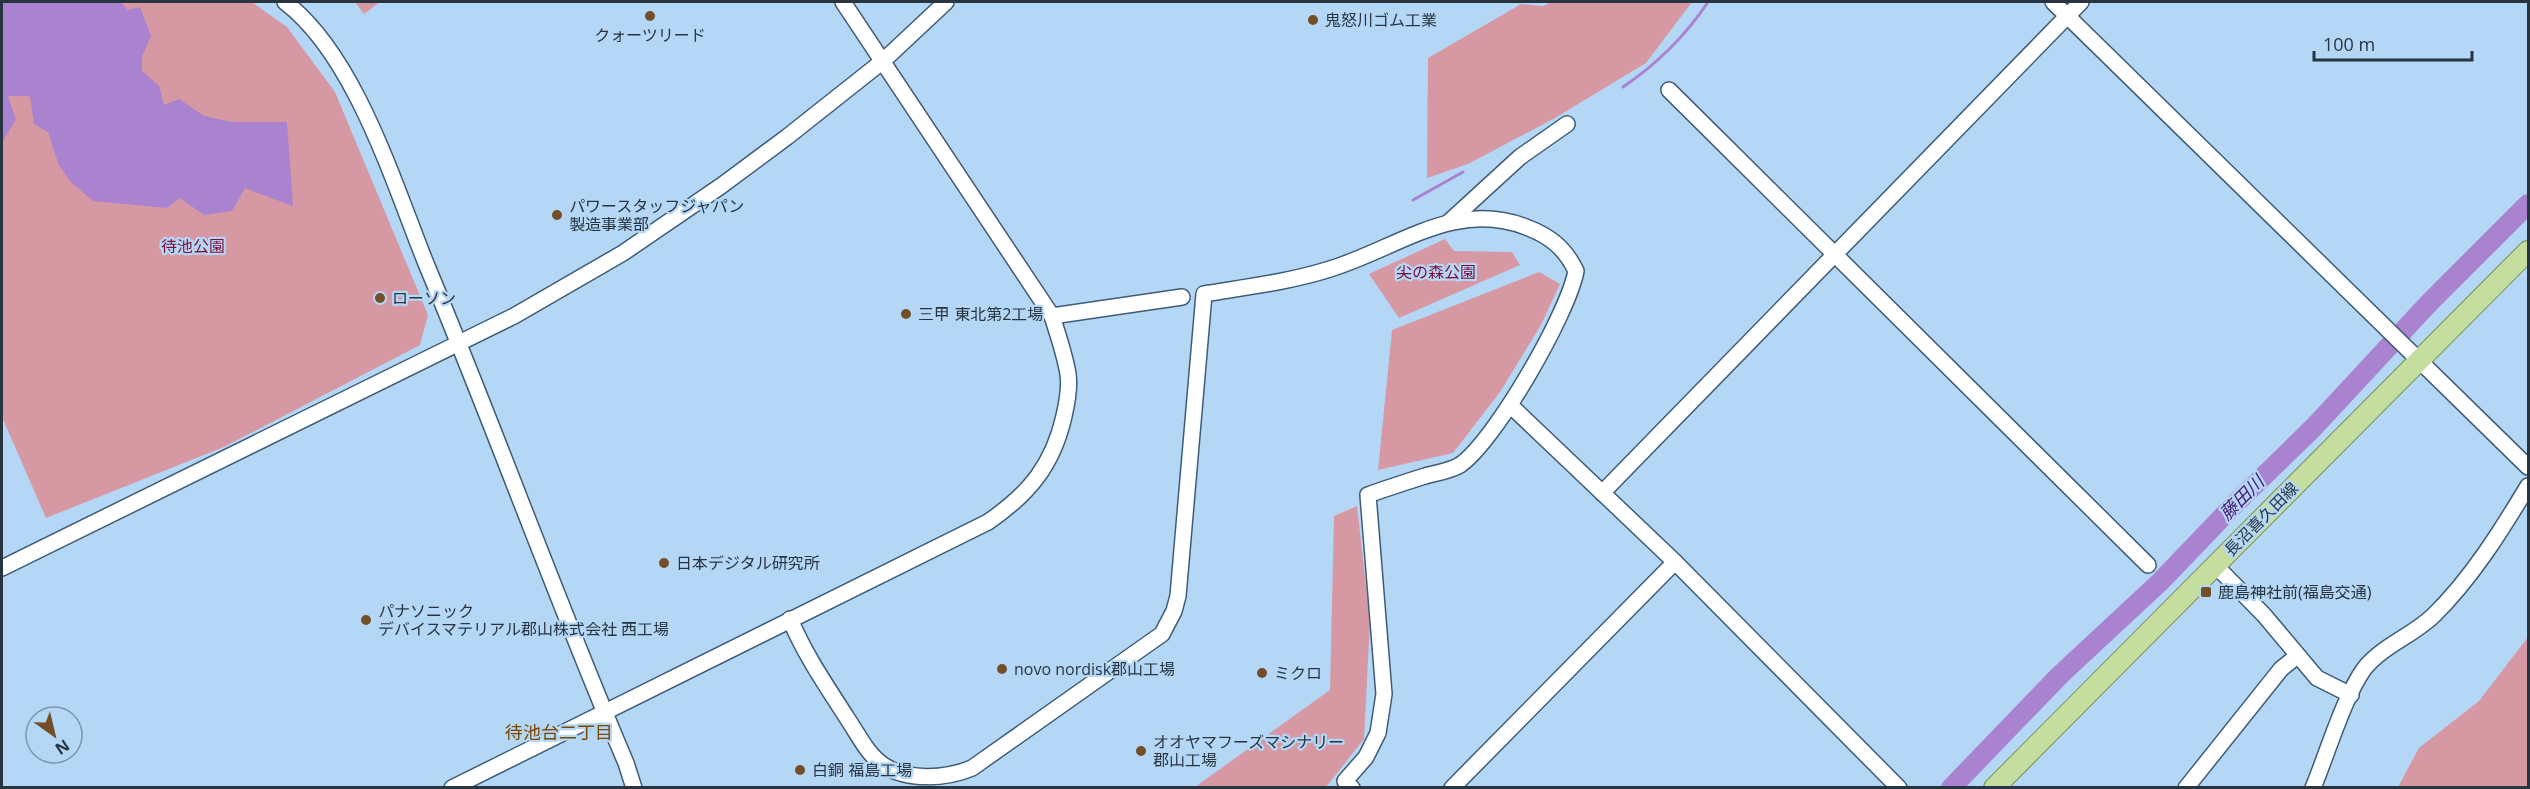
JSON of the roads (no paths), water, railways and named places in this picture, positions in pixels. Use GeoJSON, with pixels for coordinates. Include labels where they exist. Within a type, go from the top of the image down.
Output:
{"type":"FeatureCollection","features":[{"type":"Feature","properties":{"kind":"main road","name":"長沼喜久田線"},"geometry":{"type":"LineString","coordinates":[[1994,788],[2416,359],[2529,250]]}},
{"type":"Feature","properties":{"kind":"street"},"geometry":{"type":"LineString","coordinates":[[285,2],[315,32],[349,79],[460,343],[626,763],[633,788]]}},
{"type":"Feature","properties":{"kind":"street"},"geometry":{"type":"LineString","coordinates":[[452,788],[988,522],[1013,505],[1034,483],[1050,458],[1067,405],[1069,377],[1052,316],[843,2]]}},
{"type":"Feature","properties":{"kind":"street"},"geometry":{"type":"LineString","coordinates":[[2,568],[514,316],[623,253],[722,186],[883,61],[946,2]]}},
{"type":"Feature","properties":{"kind":"street"},"geometry":{"type":"LineString","coordinates":[[2053,2],[2529,467]]}},
{"type":"Feature","properties":{"kind":"street"},"geometry":{"type":"LineString","coordinates":[[1602,493],[2081,2]]}},
{"type":"Feature","properties":{"kind":"street"},"geometry":{"type":"LineString","coordinates":[[1670,90],[2148,565]]}},
{"type":"Feature","properties":{"kind":"street"},"geometry":{"type":"LineString","coordinates":[[1446,224],[1520,157],[1567,124]]}},
{"type":"Feature","properties":{"kind":"street"},"geometry":{"type":"LineString","coordinates":[[790,619],[804,652],[872,756],[898,772],[922,775],[939,776],[972,768],[1162,634],[1174,611],[1179,584],[1204,294],[1287,280],[1332,269],[1403,238],[1446,224],[1483,217],[1514,222],[1542,233],[1560,246],[1576,271],[1567,302],[1510,405],[1474,454],[1457,467],[1368,495],[1384,694],[1377,733],[1366,757],[1345,781],[1352,788]]}},
{"type":"Feature","properties":{"kind":"street"},"geometry":{"type":"LineString","coordinates":[[1052,316],[1182,297]]}},
{"type":"Feature","properties":{"kind":"street"},"geometry":{"type":"LineString","coordinates":[[1510,405],[1675,561],[1899,788]]}},
{"type":"Feature","properties":{"kind":"street"},"geometry":{"type":"LineString","coordinates":[[2313,788],[2351,695],[2364,670],[2372,661],[2421,627],[2454,594],[2529,486]]}},
{"type":"Feature","properties":{"kind":"street"},"geometry":{"type":"LineString","coordinates":[[1452,788],[1675,561]]}},
{"type":"Feature","properties":{"kind":"street"},"geometry":{"type":"LineString","coordinates":[[2215,565],[2264,615],[2317,678],[2351,695]]}},
{"type":"Feature","properties":{"kind":"street"},"geometry":{"type":"LineString","coordinates":[[2186,788],[2280,669],[2297,656]]}},
{"type":"Feature","properties":{"kind":"waterway"},"geometry":{"type":"LineString","coordinates":[[1623,87],[1648,69],[1670,48],[1708,2]]}},
{"type":"Feature","properties":{"kind":"waterway"},"geometry":{"type":"LineString","coordinates":[[1413,200],[1463,172]]}},
{"type":"Feature","properties":{"kind":"waterway","name":"藤田川"},"geometry":{"type":"LineString","coordinates":[[1951,788],[2060,675],[2160,582],[2228,511],[2314,427],[2429,303],[2528,204]]}},
{"type":"Feature","properties":{"kind":"place","name":"クォーツリード"},"geometry":{"type":"Point","coordinates":[650,16]}},
{"type":"Feature","properties":{"kind":"place","name":"鬼怒川ゴム工業"},"geometry":{"type":"Point","coordinates":[1313,20]}},
{"type":"Feature","properties":{"kind":"place","name":"パワースタッフジャパン 製造事業部"},"geometry":{"type":"Point","coordinates":[557,215]}},
{"type":"Feature","properties":{"kind":"place","name":"ローソン"},"geometry":{"type":"Point","coordinates":[380,298]}},
{"type":"Feature","properties":{"kind":"place","name":"三甲 東北第2工場"},"geometry":{"type":"Point","coordinates":[906,314]}},
{"type":"Feature","properties":{"kind":"place","name":"日本デジタル研究所"},"geometry":{"type":"Point","coordinates":[664,563]}},
{"type":"Feature","properties":{"kind":"place","name":"鹿島神社前(福島交通)"},"geometry":{"type":"Point","coordinates":[2206,592]}},
{"type":"Feature","properties":{"kind":"place","name":"パナソニック デバイスマテリアル郡山株式会社 西工場"},"geometry":{"type":"Point","coordinates":[366,620]}},
{"type":"Feature","properties":{"kind":"place","name":"novo nordisk郡山工場"},"geometry":{"type":"Point","coordinates":[1002,669]}},
{"type":"Feature","properties":{"kind":"place","name":"ミクロ"},"geometry":{"type":"Point","coordinates":[1262,673]}},
{"type":"Feature","properties":{"kind":"place","name":"オオヤマフーズマシナリー 郡山工場"},"geometry":{"type":"Point","coordinates":[1141,751]}},
{"type":"Feature","properties":{"kind":"place","name":"白銅 福島工場"},"geometry":{"type":"Point","coordinates":[800,770]}},
{"type":"Feature","properties":{"kind":"district","name":"待池台二丁目"},"geometry":{"type":"Point","coordinates":[559,733]}},
{"type":"Feature","properties":{"kind":"park label","name":"待池公園"},"geometry":{"type":"Point","coordinates":[193,246]}},
{"type":"Feature","properties":{"kind":"park label","name":"尖の森公園"},"geometry":{"type":"Point","coordinates":[1436,272]}}]}
